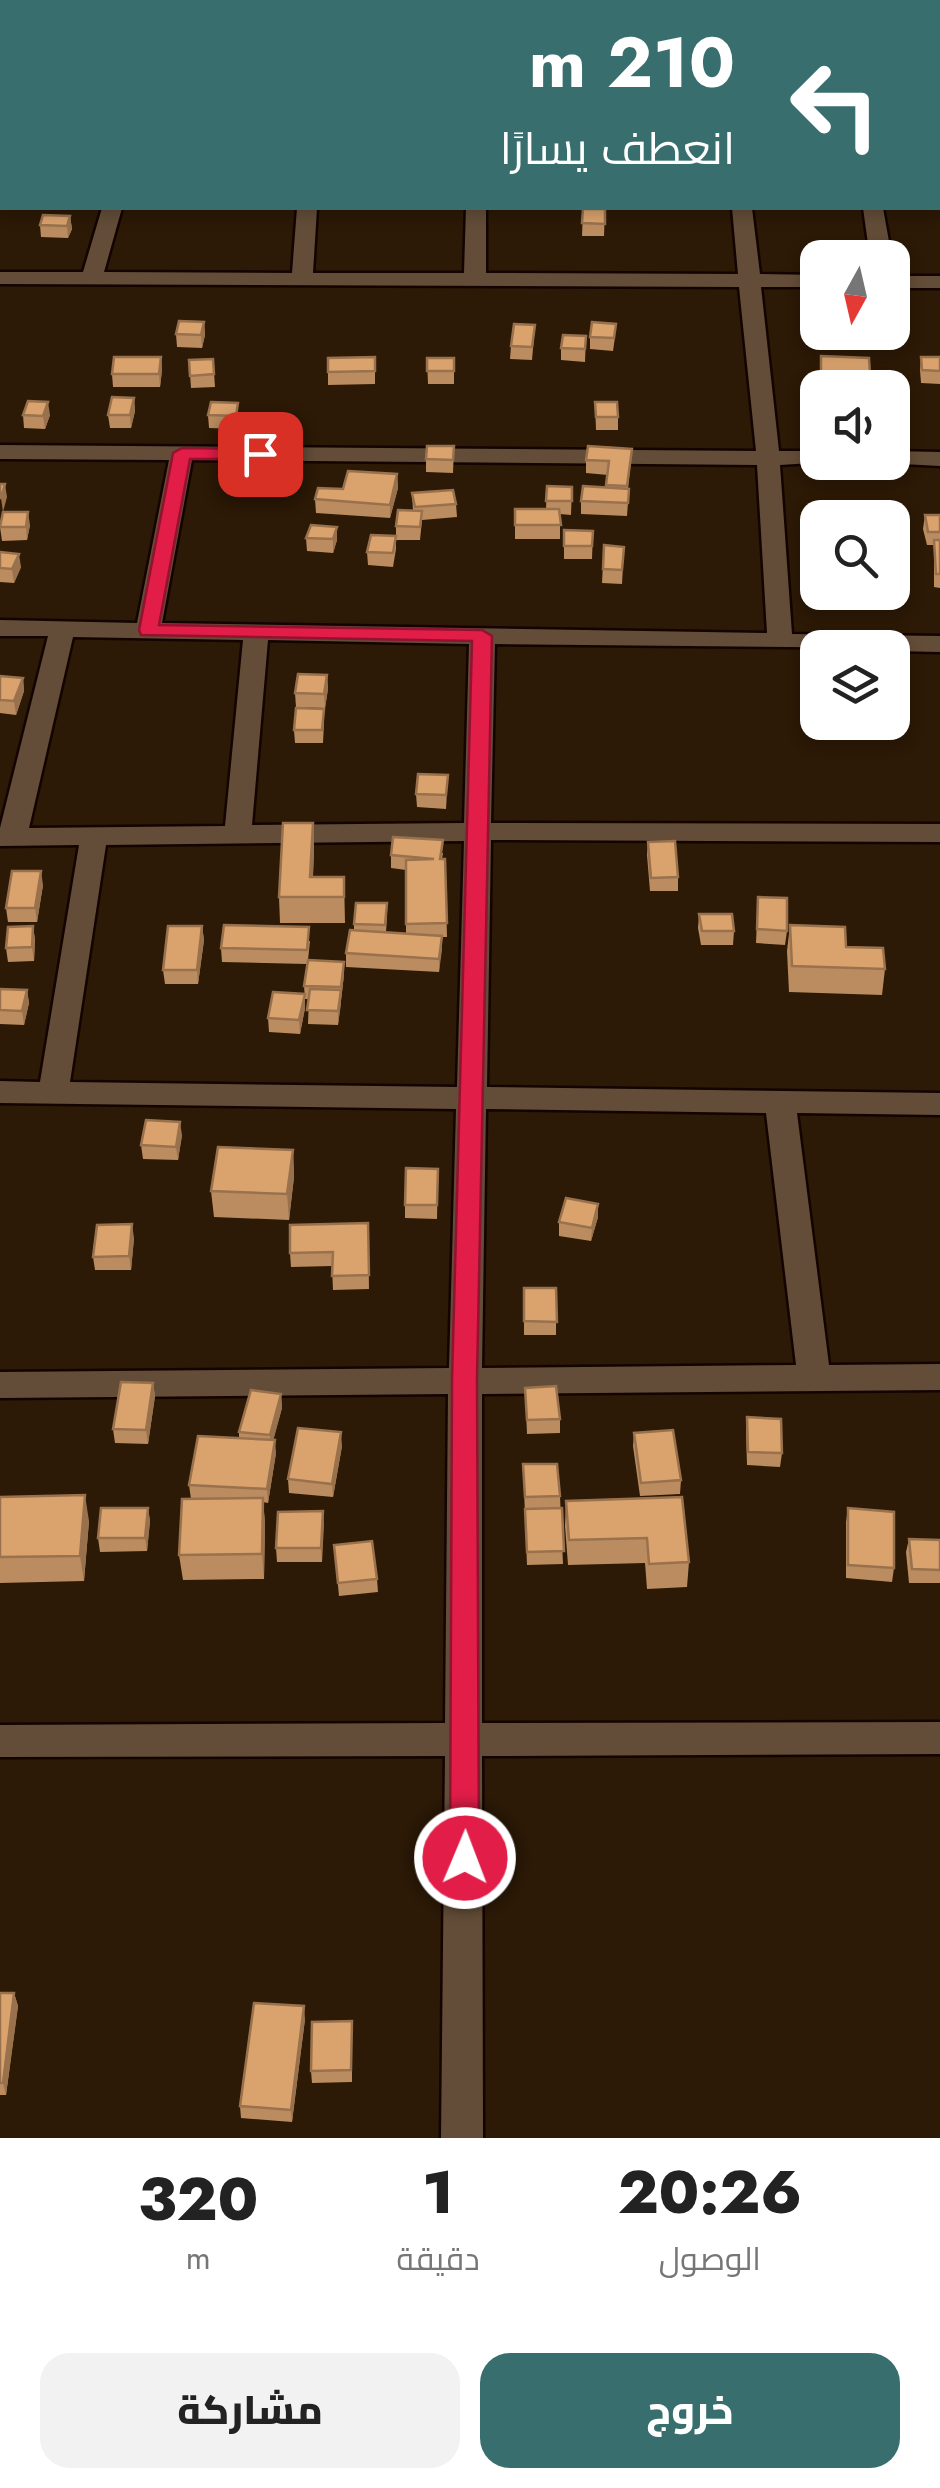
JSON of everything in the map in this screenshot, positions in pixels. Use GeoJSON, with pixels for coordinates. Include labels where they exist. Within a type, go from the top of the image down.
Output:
{"type":"FeatureCollection","features":[{"type":"Feature","properties":{"kind":"street"},"geometry":{"type":"LineString","coordinates":[[92,278],[111,210]]}},
{"type":"Feature","properties":{"kind":"street"},"geometry":{"type":"LineString","coordinates":[[302,279],[308,210]]}},
{"type":"Feature","properties":{"kind":"street"},"geometry":{"type":"LineString","coordinates":[[475,280],[476,210]]}},
{"type":"Feature","properties":{"kind":"street"},"geometry":{"type":"LineString","coordinates":[[742,210],[768,458],[780,641]]}},
{"type":"Feature","properties":{"kind":"street"},"geometry":{"type":"LineString","coordinates":[[873,210],[878,240]]}},
{"type":"Feature","properties":{"kind":"street"},"geometry":{"type":"LineString","coordinates":[[0,278],[800,281]]}},
{"type":"Feature","properties":{"kind":"street"},"geometry":{"type":"LineString","coordinates":[[910,282],[940,282]]}},
{"type":"Feature","properties":{"kind":"street"},"geometry":{"type":"LineString","coordinates":[[0,452],[800,458]]}},
{"type":"Feature","properties":{"kind":"street"},"geometry":{"type":"LineString","coordinates":[[148,630],[182,453]]}},
{"type":"Feature","properties":{"kind":"street"},"geometry":{"type":"LineString","coordinates":[[910,458],[940,459]]}},
{"type":"Feature","properties":{"kind":"street"},"geometry":{"type":"LineString","coordinates":[[0,628],[940,644]]}},
{"type":"Feature","properties":{"kind":"street"},"geometry":{"type":"LineString","coordinates":[[62,629],[7,837],[480,831],[940,833]]}},
{"type":"Feature","properties":{"kind":"street"},"geometry":{"type":"LineString","coordinates":[[238,834],[256,632]]}},
{"type":"Feature","properties":{"kind":"street"},"geometry":{"type":"LineString","coordinates":[[462,2138],[465,1379],[482,636]]}},
{"type":"Feature","properties":{"kind":"street"},"geometry":{"type":"LineString","coordinates":[[53,1093],[94,836]]}},
{"type":"Feature","properties":{"kind":"street"},"geometry":{"type":"LineString","coordinates":[[0,1092],[940,1104]]}},
{"type":"Feature","properties":{"kind":"street"},"geometry":{"type":"LineString","coordinates":[[780,1102],[814,1375]]}},
{"type":"Feature","properties":{"kind":"street"},"geometry":{"type":"LineString","coordinates":[[0,1385],[814,1375],[940,1377]]}},
{"type":"Feature","properties":{"kind":"street"},"geometry":{"type":"LineString","coordinates":[[0,1742],[940,1738]]}},
{"type":"Feature","properties":{"kind":"building"},"geometry":{"type":"Polygon","coordinates":[[[583,210],[605,210],[605,224],[582,223],[583,210]]]}},
{"type":"Feature","properties":{"kind":"building"},"geometry":{"type":"Polygon","coordinates":[[[43,215],[70,216],[67,226],[40,225],[43,215]]]}},
{"type":"Feature","properties":{"kind":"building"},"geometry":{"type":"Polygon","coordinates":[[[179,321],[204,322],[201,335],[176,334],[179,321]]]}},
{"type":"Feature","properties":{"kind":"building"},"geometry":{"type":"Polygon","coordinates":[[[592,322],[616,324],[614,338],[590,337],[592,322]]]}},
{"type":"Feature","properties":{"kind":"building"},"geometry":{"type":"Polygon","coordinates":[[[514,324],[535,325],[532,347],[511,346],[514,324]]]}},
{"type":"Feature","properties":{"kind":"building"},"geometry":{"type":"Polygon","coordinates":[[[563,335],[586,336],[585,349],[561,348],[563,335]]]}},
{"type":"Feature","properties":{"kind":"building"},"geometry":{"type":"Polygon","coordinates":[[[821,356],[869,358],[870,370],[821,370],[821,356]]]}},
{"type":"Feature","properties":{"kind":"building"},"geometry":{"type":"Polygon","coordinates":[[[114,357],[161,357],[159,374],[112,374],[114,357]]]}},
{"type":"Feature","properties":{"kind":"building"},"geometry":{"type":"Polygon","coordinates":[[[375,357],[375,371],[328,372],[328,358],[375,357]]]}},
{"type":"Feature","properties":{"kind":"building"},"geometry":{"type":"Polygon","coordinates":[[[921,357],[940,357],[940,371],[922,370],[921,357]]]}},
{"type":"Feature","properties":{"kind":"building"},"geometry":{"type":"Polygon","coordinates":[[[427,358],[454,358],[454,371],[427,371],[427,358]]]}},
{"type":"Feature","properties":{"kind":"building"},"geometry":{"type":"Polygon","coordinates":[[[213,359],[214,374],[190,376],[189,360],[213,359]]]}},
{"type":"Feature","properties":{"kind":"building"},"geometry":{"type":"Polygon","coordinates":[[[112,397],[134,398],[130,415],[108,415],[112,397]]]}},
{"type":"Feature","properties":{"kind":"building"},"geometry":{"type":"Polygon","coordinates":[[[28,401],[48,402],[43,416],[23,415],[28,401]]]}},
{"type":"Feature","properties":{"kind":"building"},"geometry":{"type":"Polygon","coordinates":[[[211,402],[238,403],[236,416],[208,415],[211,402]]]}},
{"type":"Feature","properties":{"kind":"building"},"geometry":{"type":"Polygon","coordinates":[[[595,402],[617,402],[618,417],[596,417],[595,402]]]}},
{"type":"Feature","properties":{"kind":"building"},"geometry":{"type":"Polygon","coordinates":[[[427,446],[454,446],[453,460],[426,459],[427,446]]]}},
{"type":"Feature","properties":{"kind":"building"},"geometry":{"type":"Polygon","coordinates":[[[588,446],[632,449],[627,486],[606,485],[609,461],[586,460],[588,446]]]}},
{"type":"Feature","properties":{"kind":"building"},"geometry":{"type":"Polygon","coordinates":[[[348,471],[397,474],[390,505],[315,499],[318,488],[343,489],[348,471]]]}},
{"type":"Feature","properties":{"kind":"building"},"geometry":{"type":"Polygon","coordinates":[[[547,486],[572,487],[572,501],[546,501],[547,486]]]}},
{"type":"Feature","properties":{"kind":"building"},"geometry":{"type":"Polygon","coordinates":[[[583,486],[629,489],[628,503],[581,501],[583,486]]]}},
{"type":"Feature","properties":{"kind":"building"},"geometry":{"type":"Polygon","coordinates":[[[453,490],[456,504],[415,507],[412,493],[453,490]]]}},
{"type":"Feature","properties":{"kind":"building"},"geometry":{"type":"Polygon","coordinates":[[[515,509],[559,509],[561,525],[515,525],[515,509]]]}},
{"type":"Feature","properties":{"kind":"building"},"geometry":{"type":"Polygon","coordinates":[[[398,510],[422,511],[420,527],[396,526],[398,510]]]}},
{"type":"Feature","properties":{"kind":"building"},"geometry":{"type":"Polygon","coordinates":[[[3,512],[28,512],[26,527],[0,527],[3,512]]]}},
{"type":"Feature","properties":{"kind":"building"},"geometry":{"type":"Polygon","coordinates":[[[925,515],[940,515],[940,532],[928,532],[925,515]]]}},
{"type":"Feature","properties":{"kind":"building"},"geometry":{"type":"Polygon","coordinates":[[[311,525],[337,527],[333,539],[306,538],[311,525]]]}},
{"type":"Feature","properties":{"kind":"building"},"geometry":{"type":"Polygon","coordinates":[[[564,530],[593,531],[592,546],[564,546],[564,530]]]}},
{"type":"Feature","properties":{"kind":"building"},"geometry":{"type":"Polygon","coordinates":[[[371,535],[396,536],[393,553],[367,552],[371,535]]]}},
{"type":"Feature","properties":{"kind":"building"},"geometry":{"type":"Polygon","coordinates":[[[934,540],[940,540],[940,574],[936,574],[934,540]]]}},
{"type":"Feature","properties":{"kind":"building"},"geometry":{"type":"Polygon","coordinates":[[[604,545],[624,547],[622,570],[603,569],[604,545]]]}},
{"type":"Feature","properties":{"kind":"building"},"geometry":{"type":"Polygon","coordinates":[[[0,552],[19,554],[12,569],[0,568],[0,552]]]}},
{"type":"Feature","properties":{"kind":"building"},"geometry":{"type":"Polygon","coordinates":[[[298,674],[327,675],[324,694],[295,693],[298,674]]]}},
{"type":"Feature","properties":{"kind":"building"},"geometry":{"type":"Polygon","coordinates":[[[0,676],[23,678],[14,701],[0,700],[0,676]]]}},
{"type":"Feature","properties":{"kind":"building"},"geometry":{"type":"Polygon","coordinates":[[[296,708],[324,709],[322,730],[294,730],[296,708]]]}},
{"type":"Feature","properties":{"kind":"building"},"geometry":{"type":"Polygon","coordinates":[[[418,774],[448,775],[446,795],[416,794],[418,774]]]}},
{"type":"Feature","properties":{"kind":"building"},"geometry":{"type":"Polygon","coordinates":[[[283,823],[313,823],[310,877],[344,877],[344,897],[279,897],[283,823]]]}},
{"type":"Feature","properties":{"kind":"building"},"geometry":{"type":"Polygon","coordinates":[[[393,837],[443,840],[440,859],[445,859],[447,923],[406,924],[406,860],[434,859],[391,855],[393,837]]]}},
{"type":"Feature","properties":{"kind":"building"},"geometry":{"type":"Polygon","coordinates":[[[675,841],[678,877],[651,878],[648,842],[675,841]]]}},
{"type":"Feature","properties":{"kind":"building"},"geometry":{"type":"Polygon","coordinates":[[[12,871],[41,871],[35,908],[6,908],[12,871]]]}},
{"type":"Feature","properties":{"kind":"building"},"geometry":{"type":"Polygon","coordinates":[[[758,897],[787,898],[787,931],[757,929],[758,897]]]}},
{"type":"Feature","properties":{"kind":"building"},"geometry":{"type":"Polygon","coordinates":[[[356,903],[387,903],[385,925],[354,924],[356,903]]]}},
{"type":"Feature","properties":{"kind":"building"},"geometry":{"type":"Polygon","coordinates":[[[699,914],[732,914],[734,931],[702,931],[699,914]]]}},
{"type":"Feature","properties":{"kind":"building"},"geometry":{"type":"Polygon","coordinates":[[[224,925],[309,927],[307,950],[221,948],[224,925]]]}},
{"type":"Feature","properties":{"kind":"building"},"geometry":{"type":"Polygon","coordinates":[[[790,925],[845,927],[846,947],[883,948],[885,969],[792,966],[790,925]]]}},
{"type":"Feature","properties":{"kind":"building"},"geometry":{"type":"Polygon","coordinates":[[[33,926],[32,947],[6,948],[8,927],[33,926]]]}},
{"type":"Feature","properties":{"kind":"building"},"geometry":{"type":"Polygon","coordinates":[[[168,926],[202,926],[197,970],[163,970],[168,926]]]}},
{"type":"Feature","properties":{"kind":"building"},"geometry":{"type":"Polygon","coordinates":[[[350,930],[442,936],[439,959],[346,953],[350,930]]]}},
{"type":"Feature","properties":{"kind":"building"},"geometry":{"type":"Polygon","coordinates":[[[308,960],[344,962],[341,987],[304,986],[308,960]]]}},
{"type":"Feature","properties":{"kind":"building"},"geometry":{"type":"Polygon","coordinates":[[[0,989],[27,990],[22,1011],[0,1010],[0,989]]]}},
{"type":"Feature","properties":{"kind":"building"},"geometry":{"type":"Polygon","coordinates":[[[310,989],[341,990],[338,1011],[307,1010],[310,989]]]}},
{"type":"Feature","properties":{"kind":"building"},"geometry":{"type":"Polygon","coordinates":[[[273,992],[305,994],[299,1020],[268,1018],[273,992]]]}},
{"type":"Feature","properties":{"kind":"building"},"geometry":{"type":"Polygon","coordinates":[[[146,1120],[180,1122],[176,1147],[141,1145],[146,1120]]]}},
{"type":"Feature","properties":{"kind":"building"},"geometry":{"type":"Polygon","coordinates":[[[218,1147],[293,1150],[287,1194],[211,1191],[218,1147]]]}},
{"type":"Feature","properties":{"kind":"building"},"geometry":{"type":"Polygon","coordinates":[[[406,1168],[438,1169],[437,1205],[405,1205],[406,1168]]]}},
{"type":"Feature","properties":{"kind":"building"},"geometry":{"type":"Polygon","coordinates":[[[566,1198],[598,1204],[592,1228],[559,1222],[566,1198]]]}},
{"type":"Feature","properties":{"kind":"building"},"geometry":{"type":"Polygon","coordinates":[[[368,1223],[369,1275],[332,1276],[333,1252],[290,1253],[290,1225],[368,1223]]]}},
{"type":"Feature","properties":{"kind":"building"},"geometry":{"type":"Polygon","coordinates":[[[132,1224],[129,1256],[93,1257],[97,1225],[132,1224]]]}},
{"type":"Feature","properties":{"kind":"building"},"geometry":{"type":"Polygon","coordinates":[[[524,1288],[556,1288],[557,1322],[524,1321],[524,1288]]]}},
{"type":"Feature","properties":{"kind":"building"},"geometry":{"type":"Polygon","coordinates":[[[121,1382],[153,1383],[146,1430],[113,1429],[121,1382]]]}},
{"type":"Feature","properties":{"kind":"building"},"geometry":{"type":"Polygon","coordinates":[[[556,1386],[560,1419],[527,1420],[525,1388],[556,1386]]]}},
{"type":"Feature","properties":{"kind":"building"},"geometry":{"type":"Polygon","coordinates":[[[251,1390],[281,1394],[270,1435],[239,1432],[251,1390]]]}},
{"type":"Feature","properties":{"kind":"building"},"geometry":{"type":"Polygon","coordinates":[[[747,1417],[781,1419],[782,1453],[748,1452],[747,1417]]]}},
{"type":"Feature","properties":{"kind":"building"},"geometry":{"type":"Polygon","coordinates":[[[298,1428],[341,1432],[332,1484],[288,1479],[298,1428]]]}},
{"type":"Feature","properties":{"kind":"building"},"geometry":{"type":"Polygon","coordinates":[[[673,1430],[681,1480],[641,1483],[634,1433],[673,1430]]]}},
{"type":"Feature","properties":{"kind":"building"},"geometry":{"type":"Polygon","coordinates":[[[198,1436],[275,1440],[267,1489],[189,1485],[198,1436]]]}},
{"type":"Feature","properties":{"kind":"building"},"geometry":{"type":"Polygon","coordinates":[[[523,1464],[557,1464],[560,1496],[525,1497],[523,1464]]]}},
{"type":"Feature","properties":{"kind":"building"},"geometry":{"type":"Polygon","coordinates":[[[85,1495],[80,1556],[0,1557],[0,1497],[85,1495]]]}},
{"type":"Feature","properties":{"kind":"building"},"geometry":{"type":"Polygon","coordinates":[[[682,1497],[689,1562],[649,1564],[647,1538],[569,1540],[566,1501],[682,1497]]]}},
{"type":"Feature","properties":{"kind":"building"},"geometry":{"type":"Polygon","coordinates":[[[263,1498],[262,1554],[179,1555],[182,1499],[263,1498]]]}},
{"type":"Feature","properties":{"kind":"building"},"geometry":{"type":"Polygon","coordinates":[[[101,1508],[148,1508],[145,1538],[98,1538],[101,1508]]]}},
{"type":"Feature","properties":{"kind":"building"},"geometry":{"type":"Polygon","coordinates":[[[562,1508],[564,1551],[527,1552],[525,1509],[562,1508]]]}},
{"type":"Feature","properties":{"kind":"building"},"geometry":{"type":"Polygon","coordinates":[[[848,1508],[894,1512],[894,1568],[848,1565],[848,1508]]]}},
{"type":"Feature","properties":{"kind":"building"},"geometry":{"type":"Polygon","coordinates":[[[323,1511],[321,1548],[276,1548],[278,1512],[323,1511]]]}},
{"type":"Feature","properties":{"kind":"building"},"geometry":{"type":"Polygon","coordinates":[[[909,1539],[940,1540],[940,1570],[912,1569],[909,1539]]]}},
{"type":"Feature","properties":{"kind":"building"},"geometry":{"type":"Polygon","coordinates":[[[372,1541],[377,1579],[338,1583],[334,1545],[372,1541]]]}},
{"type":"Feature","properties":{"kind":"building"},"geometry":{"type":"Polygon","coordinates":[[[0,1993],[14,1993],[3,2083],[0,2083],[0,1993]]]}},
{"type":"Feature","properties":{"kind":"building"},"geometry":{"type":"Polygon","coordinates":[[[254,2003],[304,2006],[291,2110],[240,2106],[254,2003]]]}},
{"type":"Feature","properties":{"kind":"building"},"geometry":{"type":"Polygon","coordinates":[[[352,2021],[351,2070],[311,2071],[312,2022],[352,2021]]]}},
{"type":"Feature","properties":{"kind":"route"},"geometry":{"type":"LineString","coordinates":[[260,454],[182,453],[148,630],[482,636],[465,1379],[465,1858]]}}]}
